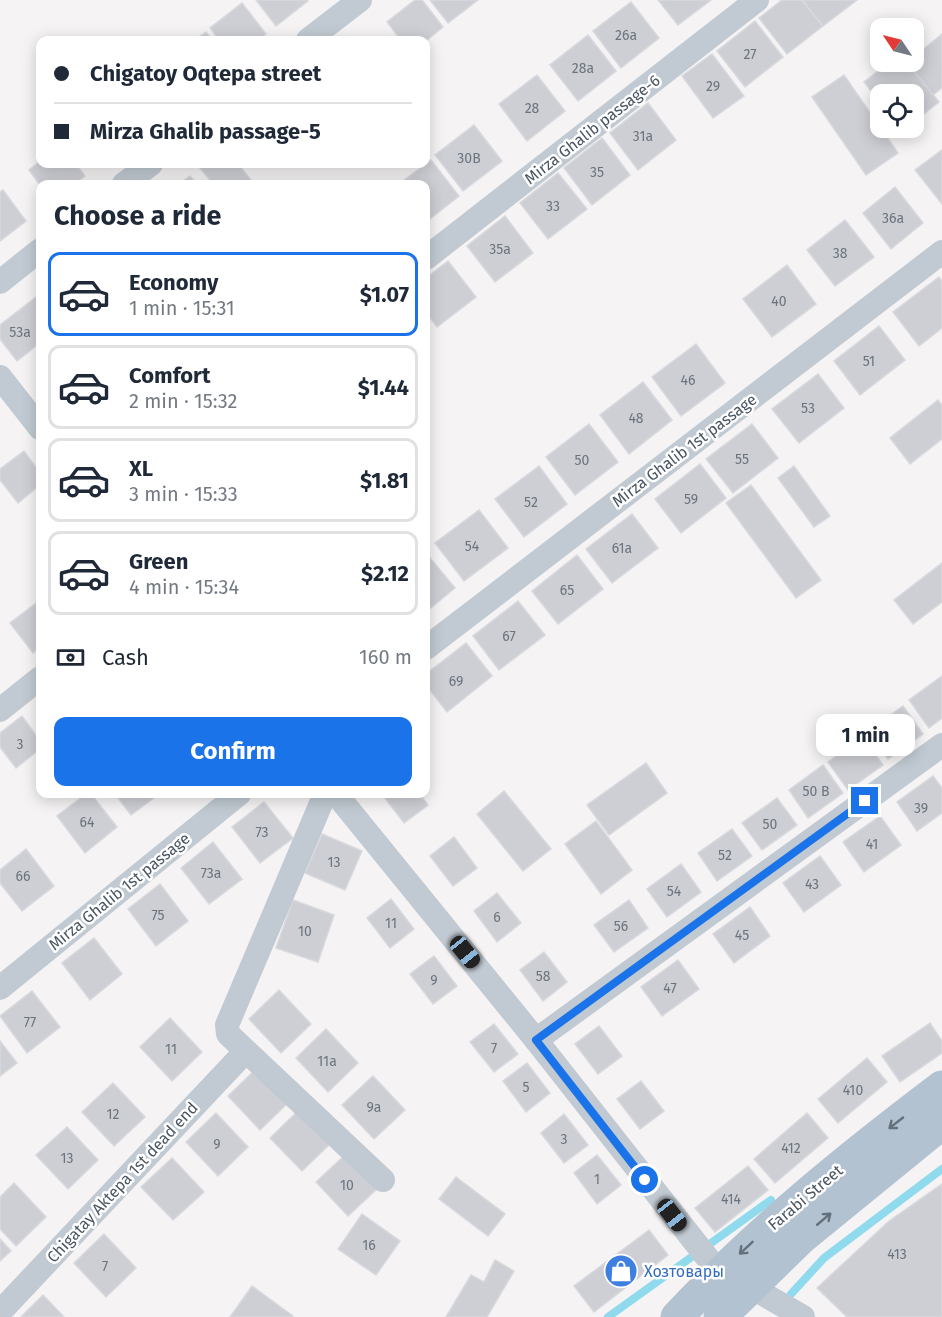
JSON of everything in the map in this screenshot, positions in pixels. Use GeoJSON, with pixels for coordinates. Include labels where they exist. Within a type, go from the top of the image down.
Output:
{"type":"FeatureCollection","features":[{"type":"Feature","properties":{"kind":"main road","name":"Farabi Street"},"geometry":{"type":"LineString","coordinates":[[677,1317],[722,1270],[789,1207],[942,1088]]}},
{"type":"Feature","properties":{"kind":"main road","name":"Farabi Street"},"geometry":{"type":"LineString","coordinates":[[720,1317],[761,1293],[801,1238],[942,1123]]}},
{"type":"Feature","properties":{"kind":"street"},"geometry":{"type":"LineString","coordinates":[[313,36],[360,0]]}},
{"type":"Feature","properties":{"kind":"street","name":"Mirza Ghalib passage-6"},"geometry":{"type":"LineString","coordinates":[[430,255],[757,0]]}},
{"type":"Feature","properties":{"kind":"street"},"geometry":{"type":"LineString","coordinates":[[129,180],[146,168]]}},
{"type":"Feature","properties":{"kind":"street","name":"Mirza Ghalib 1st passage"},"geometry":{"type":"LineString","coordinates":[[430,645],[942,252]]}},
{"type":"Feature","properties":{"kind":"street"},"geometry":{"type":"LineString","coordinates":[[0,282],[36,253]]}},
{"type":"Feature","properties":{"kind":"street"},"geometry":{"type":"LineString","coordinates":[[0,377],[36,423]]}},
{"type":"Feature","properties":{"kind":"street"},"geometry":{"type":"LineString","coordinates":[[0,710],[36,681]]}},
{"type":"Feature","properties":{"kind":"street"},"geometry":{"type":"LineString","coordinates":[[536,1040],[942,745]]}},
{"type":"Feature","properties":{"kind":"street","name":"Mirza Ghalib 1st passage"},"geometry":{"type":"LineString","coordinates":[[0,988],[234,798]]}},
{"type":"Feature","properties":{"kind":"street"},"geometry":{"type":"LineString","coordinates":[[323,798],[227,1024],[228,1034],[383,1180]]}},
{"type":"Feature","properties":{"kind":"street"},"geometry":{"type":"LineString","coordinates":[[339,798],[536,1040],[699,1250],[713,1265],[803,1317]]}},
{"type":"Feature","properties":{"kind":"street","name":"Chigatay Aktepa 1st dead end"},"geometry":{"type":"LineString","coordinates":[[0,1312],[245,1052]]}},
{"type":"Feature","properties":{"kind":"building"},"geometry":{"type":"Polygon","coordinates":[[[256,0],[308,0],[308,1],[276,26],[256,0]]]}},
{"type":"Feature","properties":{"kind":"building"},"geometry":{"type":"Polygon","coordinates":[[[415,0],[422,0],[443,27],[430,38],[398,36],[387,22],[415,0]]]}},
{"type":"Feature","properties":{"kind":"building"},"geometry":{"type":"Polygon","coordinates":[[[430,0],[478,0],[448,23],[430,0]]]}},
{"type":"Feature","properties":{"kind":"building"},"geometry":{"type":"Polygon","coordinates":[[[658,0],[711,0],[678,25],[658,0]]]}},
{"type":"Feature","properties":{"kind":"building"},"geometry":{"type":"Polygon","coordinates":[[[782,0],[802,0],[823,26],[787,54],[759,18],[782,0]]]}},
{"type":"Feature","properties":{"kind":"building"},"geometry":{"type":"Polygon","coordinates":[[[802,0],[857,0],[823,26],[802,0]]]}},
{"type":"Feature","properties":{"kind":"building"},"geometry":{"type":"Polygon","coordinates":[[[631,2],[659,38],[621,68],[593,31],[631,2]]]}},
{"type":"Feature","properties":{"kind":"building"},"geometry":{"type":"Polygon","coordinates":[[[242,3],[266,34],[263,36],[216,36],[210,28],[242,3]]]}},
{"type":"Feature","properties":{"kind":"building"},"geometry":{"type":"Polygon","coordinates":[[[755,21],[783,57],[745,87],[717,51],[755,21]]]}},
{"type":"Feature","properties":{"kind":"building"},"geometry":{"type":"Polygon","coordinates":[[[942,34],[942,88],[933,95],[915,72],[924,72],[924,49],[942,34]]]}},
{"type":"Feature","properties":{"kind":"building"},"geometry":{"type":"Polygon","coordinates":[[[588,35],[616,71],[578,101],[550,65],[588,35]]]}},
{"type":"Feature","properties":{"kind":"building"},"geometry":{"type":"Polygon","coordinates":[[[712,54],[744,96],[713,118],[682,76],[712,54]]]}},
{"type":"Feature","properties":{"kind":"building"},"geometry":{"type":"Polygon","coordinates":[[[877,72],[914,72],[939,102],[924,114],[924,84],[870,84],[870,90],[864,82],[877,72]]]}},
{"type":"Feature","properties":{"kind":"building"},"geometry":{"type":"Polygon","coordinates":[[[537,75],[565,111],[527,141],[499,104],[537,75]]]}},
{"type":"Feature","properties":{"kind":"building"},"geometry":{"type":"Polygon","coordinates":[[[844,75],[870,113],[870,138],[888,138],[898,153],[866,175],[812,97],[844,75]]]}},
{"type":"Feature","properties":{"kind":"building"},"geometry":{"type":"Polygon","coordinates":[[[648,103],[676,140],[638,170],[610,133],[648,103]]]}},
{"type":"Feature","properties":{"kind":"building"},"geometry":{"type":"Polygon","coordinates":[[[474,125],[502,161],[463,191],[435,155],[474,125]]]}},
{"type":"Feature","properties":{"kind":"building"},"geometry":{"type":"Polygon","coordinates":[[[602,138],[630,175],[592,205],[564,168],[602,138]]]}},
{"type":"Feature","properties":{"kind":"building"},"geometry":{"type":"Polygon","coordinates":[[[942,150],[942,204],[915,170],[942,150]]]}},
{"type":"Feature","properties":{"kind":"building"},"geometry":{"type":"Polygon","coordinates":[[[430,161],[459,196],[430,219],[430,180],[404,180],[420,168],[430,168],[430,161]]]}},
{"type":"Feature","properties":{"kind":"building"},"geometry":{"type":"Polygon","coordinates":[[[36,164],[36,168],[79,168],[85,176],[80,180],[36,180],[29,170],[36,164]]]}},
{"type":"Feature","properties":{"kind":"building"},"geometry":{"type":"Polygon","coordinates":[[[200,168],[241,168],[251,180],[210,180],[200,168]]]}},
{"type":"Feature","properties":{"kind":"building"},"geometry":{"type":"Polygon","coordinates":[[[558,173],[587,209],[548,239],[520,203],[558,173]]]}},
{"type":"Feature","properties":{"kind":"building"},"geometry":{"type":"Polygon","coordinates":[[[895,187],[923,223],[891,249],[863,213],[895,187]]]}},
{"type":"Feature","properties":{"kind":"building"},"geometry":{"type":"Polygon","coordinates":[[[3,190],[26,221],[0,241],[0,192],[3,190]]]}},
{"type":"Feature","properties":{"kind":"building"},"geometry":{"type":"Polygon","coordinates":[[[505,216],[533,253],[495,282],[467,246],[505,216]]]}},
{"type":"Feature","properties":{"kind":"building"},"geometry":{"type":"Polygon","coordinates":[[[845,220],[874,257],[835,286],[807,250],[845,220]]]}},
{"type":"Feature","properties":{"kind":"building"},"geometry":{"type":"Polygon","coordinates":[[[448,261],[476,297],[437,327],[430,317],[430,275],[448,261]]]}},
{"type":"Feature","properties":{"kind":"building"},"geometry":{"type":"Polygon","coordinates":[[[787,265],[816,304],[772,337],[743,299],[787,265]]]}},
{"type":"Feature","properties":{"kind":"building"},"geometry":{"type":"Polygon","coordinates":[[[939,277],[942,281],[942,328],[919,346],[893,312],[939,277]]]}},
{"type":"Feature","properties":{"kind":"building"},"geometry":{"type":"Polygon","coordinates":[[[36,297],[36,346],[17,361],[0,339],[0,325],[36,297]]]}},
{"type":"Feature","properties":{"kind":"building"},"geometry":{"type":"Polygon","coordinates":[[[879,326],[905,360],[860,395],[834,361],[879,326]]]}},
{"type":"Feature","properties":{"kind":"building"},"geometry":{"type":"Polygon","coordinates":[[[696,344],[725,383],[681,416],[652,377],[696,344]]]}},
{"type":"Feature","properties":{"kind":"building"},"geometry":{"type":"Polygon","coordinates":[[[818,374],[844,408],[799,443],[772,409],[818,374]]]}},
{"type":"Feature","properties":{"kind":"building"},"geometry":{"type":"Polygon","coordinates":[[[643,382],[672,420],[629,454],[600,415],[643,382]]]}},
{"type":"Feature","properties":{"kind":"building"},"geometry":{"type":"Polygon","coordinates":[[[938,400],[942,405],[942,439],[910,464],[890,438],[938,400]]]}},
{"type":"Feature","properties":{"kind":"building"},"geometry":{"type":"Polygon","coordinates":[[[589,424],[618,462],[575,495],[546,457],[589,424]]]}},
{"type":"Feature","properties":{"kind":"building"},"geometry":{"type":"Polygon","coordinates":[[[752,424],[778,458],[733,493],[706,459],[752,424]]]}},
{"type":"Feature","properties":{"kind":"building"},"geometry":{"type":"Polygon","coordinates":[[[24,451],[36,468],[36,488],[18,503],[0,480],[0,469],[24,451]]]}},
{"type":"Feature","properties":{"kind":"building"},"geometry":{"type":"Polygon","coordinates":[[[700,464],[726,498],[681,533],[655,499],[700,464]]]}},
{"type":"Feature","properties":{"kind":"building"},"geometry":{"type":"Polygon","coordinates":[[[539,466],[567,504],[524,537],[495,499],[539,466]]]}},
{"type":"Feature","properties":{"kind":"building"},"geometry":{"type":"Polygon","coordinates":[[[794,466],[830,516],[814,527],[778,478],[794,466]]]}},
{"type":"Feature","properties":{"kind":"building"},"geometry":{"type":"Polygon","coordinates":[[[751,485],[821,580],[796,598],[726,503],[751,485]]]}},
{"type":"Feature","properties":{"kind":"building"},"geometry":{"type":"Polygon","coordinates":[[[479,510],[508,548],[464,581],[435,543],[479,510]]]}},
{"type":"Feature","properties":{"kind":"building"},"geometry":{"type":"Polygon","coordinates":[[[632,514],[658,548],[612,583],[586,549],[632,514]]]}},
{"type":"Feature","properties":{"kind":"building"},"geometry":{"type":"Polygon","coordinates":[[[577,555],[603,589],[558,624],[532,591],[577,555]]]}},
{"type":"Feature","properties":{"kind":"building"},"geometry":{"type":"Polygon","coordinates":[[[430,558],[455,588],[430,609],[430,558]]]}},
{"type":"Feature","properties":{"kind":"building"},"geometry":{"type":"Polygon","coordinates":[[[942,563],[942,602],[913,624],[894,600],[942,563]]]}},
{"type":"Feature","properties":{"kind":"building"},"geometry":{"type":"Polygon","coordinates":[[[518,601],[545,635],[499,670],[473,636],[518,601]]]}},
{"type":"Feature","properties":{"kind":"building"},"geometry":{"type":"Polygon","coordinates":[[[36,603],[36,650],[33,653],[10,623],[36,603]]]}},
{"type":"Feature","properties":{"kind":"building"},"geometry":{"type":"Polygon","coordinates":[[[466,643],[492,676],[447,712],[430,690],[430,671],[466,643]]]}},
{"type":"Feature","properties":{"kind":"building"},"geometry":{"type":"Polygon","coordinates":[[[942,676],[942,718],[929,728],[909,700],[942,676]]]}},
{"type":"Feature","properties":{"kind":"building"},"geometry":{"type":"Polygon","coordinates":[[[903,706],[923,734],[888,759],[868,731],[903,706]]]}},
{"type":"Feature","properties":{"kind":"building"},"geometry":{"type":"Polygon","coordinates":[[[22,716],[36,735],[36,752],[16,768],[0,747],[0,733],[22,716]]]}},
{"type":"Feature","properties":{"kind":"building"},"geometry":{"type":"Polygon","coordinates":[[[863,737],[883,765],[848,790],[828,762],[863,737]]]}},
{"type":"Feature","properties":{"kind":"building"},"geometry":{"type":"Polygon","coordinates":[[[646,763],[667,793],[609,835],[587,805],[646,763]]]}},
{"type":"Feature","properties":{"kind":"building"},"geometry":{"type":"Polygon","coordinates":[[[823,765],[843,793],[808,818],[789,790],[823,765]]]}},
{"type":"Feature","properties":{"kind":"building"},"geometry":{"type":"Polygon","coordinates":[[[933,776],[942,788],[942,813],[917,831],[897,802],[933,776]]]}},
{"type":"Feature","properties":{"kind":"building"},"geometry":{"type":"Polygon","coordinates":[[[504,791],[551,849],[523,871],[477,814],[504,791]]]}},
{"type":"Feature","properties":{"kind":"building"},"geometry":{"type":"Polygon","coordinates":[[[81,798],[94,798],[117,827],[85,853],[57,816],[81,798]]]}},
{"type":"Feature","properties":{"kind":"building"},"geometry":{"type":"Polygon","coordinates":[[[118,798],[154,798],[131,815],[118,798]]]}},
{"type":"Feature","properties":{"kind":"building"},"geometry":{"type":"Polygon","coordinates":[[[385,798],[423,798],[428,805],[404,823],[385,798]]]}},
{"type":"Feature","properties":{"kind":"building"},"geometry":{"type":"Polygon","coordinates":[[[777,798],[797,825],[762,850],[742,823],[777,798]]]}},
{"type":"Feature","properties":{"kind":"building"},"geometry":{"type":"Polygon","coordinates":[[[264,802],[293,838],[260,863],[232,827],[264,802]]]}},
{"type":"Feature","properties":{"kind":"building"},"geometry":{"type":"Polygon","coordinates":[[[880,816],[901,845],[864,872],[843,842],[880,816]]]}},
{"type":"Feature","properties":{"kind":"building"},"geometry":{"type":"Polygon","coordinates":[[[596,821],[632,870],[601,894],[565,844],[596,821]]]}},
{"type":"Feature","properties":{"kind":"building"},"geometry":{"type":"Polygon","coordinates":[[[732,829],[752,856],[717,881],[698,853],[732,829]]]}},
{"type":"Feature","properties":{"kind":"building"},"geometry":{"type":"Polygon","coordinates":[[[322,834],[362,851],[345,890],[305,873],[322,834]]]}},
{"type":"Feature","properties":{"kind":"building"},"geometry":{"type":"Polygon","coordinates":[[[454,837],[477,868],[453,886],[430,856],[454,837]]]}},
{"type":"Feature","properties":{"kind":"building"},"geometry":{"type":"Polygon","coordinates":[[[213,842],[242,879],[209,904],[181,868],[213,842]]]}},
{"type":"Feature","properties":{"kind":"building"},"geometry":{"type":"Polygon","coordinates":[[[26,849],[54,886],[22,911],[0,883],[0,870],[26,849]]]}},
{"type":"Feature","properties":{"kind":"building"},"geometry":{"type":"Polygon","coordinates":[[[820,856],[841,885],[804,912],[783,883],[820,856]]]}},
{"type":"Feature","properties":{"kind":"building"},"geometry":{"type":"Polygon","coordinates":[[[681,864],[701,892],[667,917],[647,889],[681,864]]]}},
{"type":"Feature","properties":{"kind":"building"},"geometry":{"type":"Polygon","coordinates":[[[160,884],[188,921],[156,946],[128,909],[160,884]]]}},
{"type":"Feature","properties":{"kind":"building"},"geometry":{"type":"Polygon","coordinates":[[[497,893],[521,923],[497,942],[474,911],[497,893]]]}},
{"type":"Feature","properties":{"kind":"building"},"geometry":{"type":"Polygon","coordinates":[[[391,899],[414,929],[390,948],[367,918],[391,899]]]}},
{"type":"Feature","properties":{"kind":"building"},"geometry":{"type":"Polygon","coordinates":[[[293,900],[334,915],[318,962],[276,948],[293,900]]]}},
{"type":"Feature","properties":{"kind":"building"},"geometry":{"type":"Polygon","coordinates":[[[629,900],[648,928],[614,952],[594,925],[629,900]]]}},
{"type":"Feature","properties":{"kind":"building"},"geometry":{"type":"Polygon","coordinates":[[[750,907],[770,936],[734,963],[713,934],[750,907]]]}},
{"type":"Feature","properties":{"kind":"building"},"geometry":{"type":"Polygon","coordinates":[[[94,938],[122,974],[90,1000],[62,963],[94,938]]]}},
{"type":"Feature","properties":{"kind":"building"},"geometry":{"type":"Polygon","coordinates":[[[544,952],[567,982],[543,1001],[520,970],[544,952]]]}},
{"type":"Feature","properties":{"kind":"building"},"geometry":{"type":"Polygon","coordinates":[[[434,956],[457,986],[433,1004],[410,974],[434,956]]]}},
{"type":"Feature","properties":{"kind":"building"},"geometry":{"type":"Polygon","coordinates":[[[678,960],[699,989],[662,1016],[641,987],[678,960]]]}},
{"type":"Feature","properties":{"kind":"building"},"geometry":{"type":"Polygon","coordinates":[[[279,990],[311,1024],[281,1053],[249,1019],[279,990]]]}},
{"type":"Feature","properties":{"kind":"building"},"geometry":{"type":"Polygon","coordinates":[[[32,991],[60,1027],[27,1053],[0,1016],[32,991]]]}},
{"type":"Feature","properties":{"kind":"building"},"geometry":{"type":"Polygon","coordinates":[[[170,1018],[202,1052],[172,1081],[140,1047],[170,1018]]]}},
{"type":"Feature","properties":{"kind":"building"},"geometry":{"type":"Polygon","coordinates":[[[930,1023],[942,1041],[942,1053],[900,1082],[882,1056],[930,1023]]]}},
{"type":"Feature","properties":{"kind":"building"},"geometry":{"type":"Polygon","coordinates":[[[494,1024],[518,1054],[494,1072],[470,1042],[494,1024]]]}},
{"type":"Feature","properties":{"kind":"building"},"geometry":{"type":"Polygon","coordinates":[[[599,1026],[622,1056],[598,1074],[575,1044],[599,1026]]]}},
{"type":"Feature","properties":{"kind":"building"},"geometry":{"type":"Polygon","coordinates":[[[326,1029],[358,1063],[328,1092],[296,1058],[326,1029]]]}},
{"type":"Feature","properties":{"kind":"building"},"geometry":{"type":"Polygon","coordinates":[[[0,1041],[17,1063],[0,1076],[0,1041]]]}},
{"type":"Feature","properties":{"kind":"building"},"geometry":{"type":"Polygon","coordinates":[[[867,1058],[887,1082],[838,1123],[818,1099],[867,1058]]]}},
{"type":"Feature","properties":{"kind":"building"},"geometry":{"type":"Polygon","coordinates":[[[527,1063],[550,1093],[526,1112],[503,1081],[527,1063]]]}},
{"type":"Feature","properties":{"kind":"building"},"geometry":{"type":"Polygon","coordinates":[[[258,1067],[290,1101],[260,1130],[228,1096],[258,1067]]]}},
{"type":"Feature","properties":{"kind":"building"},"geometry":{"type":"Polygon","coordinates":[[[373,1076],[405,1110],[374,1139],[342,1105],[373,1076]]]}},
{"type":"Feature","properties":{"kind":"building"},"geometry":{"type":"Polygon","coordinates":[[[641,1081],[664,1111],[640,1129],[617,1099],[641,1081]]]}},
{"type":"Feature","properties":{"kind":"building"},"geometry":{"type":"Polygon","coordinates":[[[113,1083],[145,1117],[114,1146],[82,1112],[113,1083]]]}},
{"type":"Feature","properties":{"kind":"building"},"geometry":{"type":"Polygon","coordinates":[[[300,1109],[332,1142],[302,1171],[270,1138],[300,1109]]]}},
{"type":"Feature","properties":{"kind":"building"},"geometry":{"type":"Polygon","coordinates":[[[216,1113],[248,1147],[218,1176],[186,1142],[216,1113]]]}},
{"type":"Feature","properties":{"kind":"building"},"geometry":{"type":"Polygon","coordinates":[[[807,1113],[828,1138],[775,1183],[754,1159],[807,1113]]]}},
{"type":"Feature","properties":{"kind":"building"},"geometry":{"type":"Polygon","coordinates":[[[564,1114],[588,1145],[564,1163],[541,1133],[564,1114]]]}},
{"type":"Feature","properties":{"kind":"building"},"geometry":{"type":"Polygon","coordinates":[[[67,1127],[98,1160],[68,1189],[36,1155],[67,1127]]]}},
{"type":"Feature","properties":{"kind":"building"},"geometry":{"type":"Polygon","coordinates":[[[347,1153],[379,1187],[348,1216],[316,1182],[347,1153]]]}},
{"type":"Feature","properties":{"kind":"building"},"geometry":{"type":"Polygon","coordinates":[[[597,1155],[621,1185],[597,1204],[574,1173],[597,1155]]]}},
{"type":"Feature","properties":{"kind":"building"},"geometry":{"type":"Polygon","coordinates":[[[172,1158],[204,1192],[173,1220],[141,1187],[172,1158]]]}},
{"type":"Feature","properties":{"kind":"building"},"geometry":{"type":"Polygon","coordinates":[[[748,1166],[768,1190],[715,1232],[695,1208],[748,1166]]]}},
{"type":"Feature","properties":{"kind":"building"},"geometry":{"type":"Polygon","coordinates":[[[456,1177],[505,1214],[488,1236],[439,1199],[456,1177]]]}},
{"type":"Feature","properties":{"kind":"building"},"geometry":{"type":"Polygon","coordinates":[[[14,1183],[46,1217],[16,1246],[0,1229],[0,1197],[14,1183]]]}},
{"type":"Feature","properties":{"kind":"building"},"geometry":{"type":"Polygon","coordinates":[[[942,1184],[942,1317],[847,1317],[817,1288],[889,1221],[942,1184]]]}},
{"type":"Feature","properties":{"kind":"building"},"geometry":{"type":"Polygon","coordinates":[[[362,1214],[400,1241],[376,1275],[338,1249],[362,1214]]]}},
{"type":"Feature","properties":{"kind":"building","name":"Хозтовары"},"geometry":{"type":"Polygon","coordinates":[[[649,1230],[668,1255],[594,1312],[574,1286],[649,1230]]]}},
{"type":"Feature","properties":{"kind":"building"},"geometry":{"type":"Polygon","coordinates":[[[104,1234],[136,1268],[106,1297],[74,1263],[104,1234]]]}},
{"type":"Feature","properties":{"kind":"building"},"geometry":{"type":"Polygon","coordinates":[[[0,1239],[11,1251],[0,1261],[0,1239]]]}},
{"type":"Feature","properties":{"kind":"building"},"geometry":{"type":"Polygon","coordinates":[[[495,1260],[514,1271],[487,1317],[446,1317],[471,1275],[484,1282],[495,1260]]]}},
{"type":"Feature","properties":{"kind":"building"},"geometry":{"type":"Polygon","coordinates":[[[252,1286],[293,1316],[230,1317],[252,1286]]]}},
{"type":"Feature","properties":{"kind":"building"},"geometry":{"type":"Polygon","coordinates":[[[43,1295],[64,1317],[21,1317],[43,1295]]]}},
{"type":"Feature","properties":{"kind":"waterway"},"geometry":{"type":"LineString","coordinates":[[791,1294],[824,1258],[942,1169]]}},
{"type":"Feature","properties":{"kind":"waterway"},"geometry":{"type":"LineString","coordinates":[[608,1317],[771,1200]]}},
{"type":"Feature","properties":{"kind":"place","name":"Хозтовары"},"geometry":{"type":"Point","coordinates":[621,1271]}},
{"type":"Feature","properties":{"kind":"route"},"geometry":{"type":"LineString","coordinates":[[645,1180],[536,1040],[865,801]]}}]}
